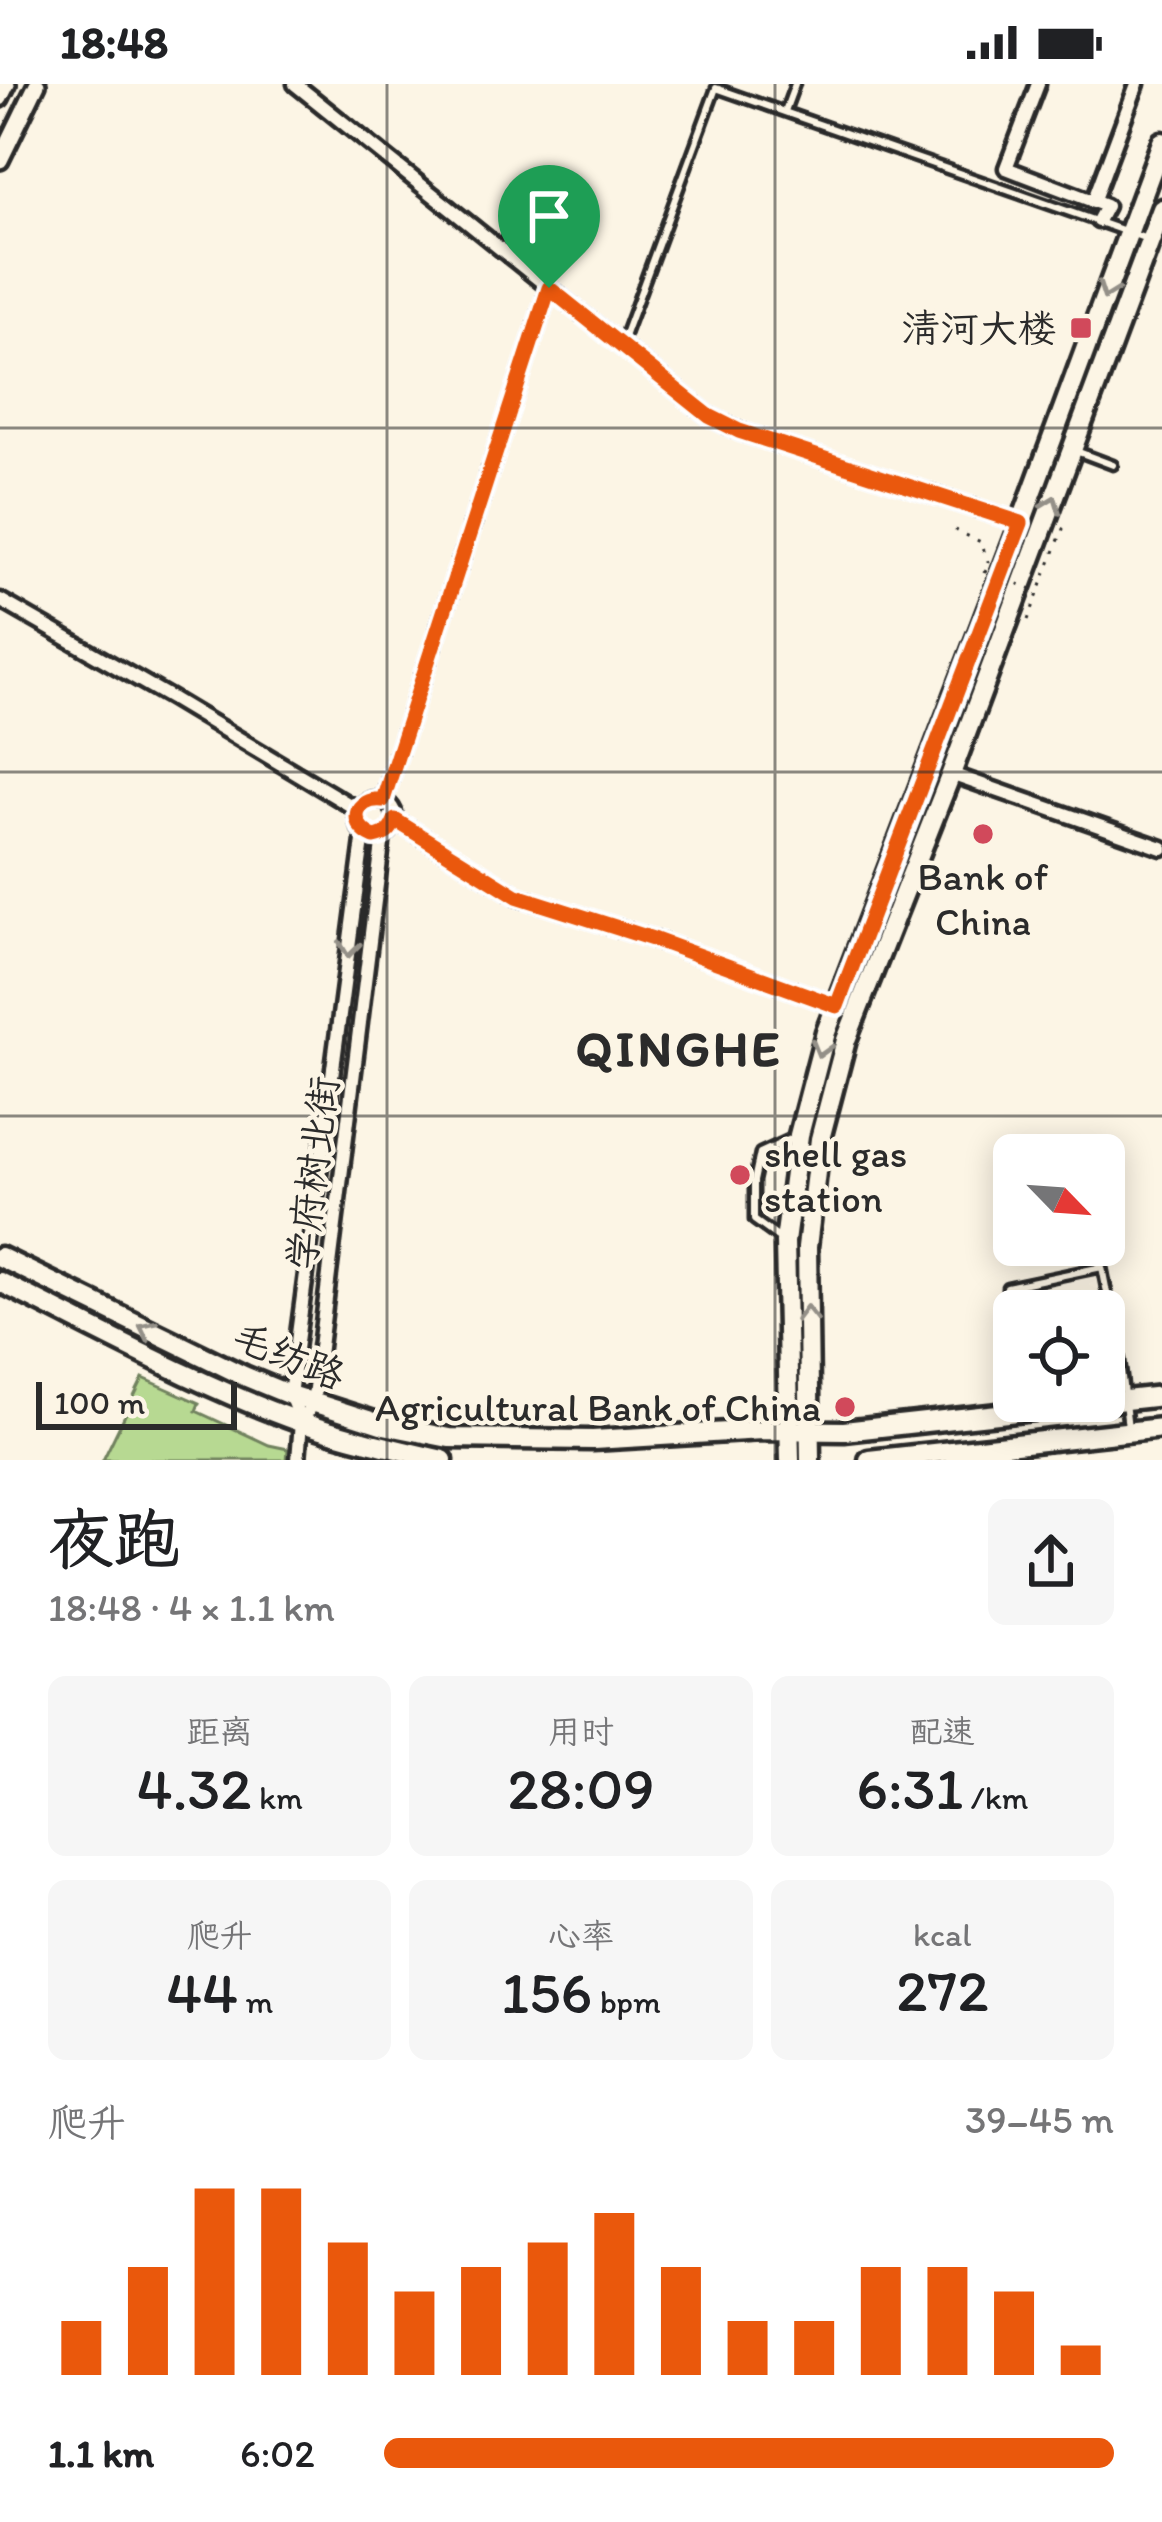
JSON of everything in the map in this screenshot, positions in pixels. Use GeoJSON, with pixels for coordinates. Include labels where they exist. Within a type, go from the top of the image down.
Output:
{"type":"FeatureCollection","features":[{"type":"Feature","properties":{"kind":"main road"},"geometry":{"type":"LineString","coordinates":[[810,1460],[799,1431],[785,1243],[799,1135],[826,1032],[1162,142]]}},
{"type":"Feature","properties":{"kind":"main road"},"geometry":{"type":"LineString","coordinates":[[790,1460],[799,1431],[806,1247],[820,1139],[846,1040],[1162,209]]}},
{"type":"Feature","properties":{"kind":"main road","name":"毛纺路"},"geometry":{"type":"LineString","coordinates":[[0,1256],[290,1395],[384,1425],[448,1438],[593,1440],[844,1431],[993,1416]]}},
{"type":"Feature","properties":{"kind":"main road","name":"毛纺路"},"geometry":{"type":"LineString","coordinates":[[0,1282],[236,1396],[301,1422],[442,1460]]}},
{"type":"Feature","properties":{"kind":"main road","name":"毛纺路"},"geometry":{"type":"LineString","coordinates":[[1126,1400],[1162,1396]]}},
{"type":"Feature","properties":{"kind":"main road"},"geometry":{"type":"LineString","coordinates":[[868,1460],[1162,1428]]}},
{"type":"Feature","properties":{"kind":"street"},"geometry":{"type":"LineString","coordinates":[[0,98],[7,84]]}},
{"type":"Feature","properties":{"kind":"street"},"geometry":{"type":"LineString","coordinates":[[0,160],[37,84]]}},
{"type":"Feature","properties":{"kind":"street"},"geometry":{"type":"LineString","coordinates":[[295,84],[709,416],[739,431],[1021,523]]}},
{"type":"Feature","properties":{"kind":"street"},"geometry":{"type":"LineString","coordinates":[[1039,84],[1006,168],[1106,206],[1098,221]]}},
{"type":"Feature","properties":{"kind":"street"},"geometry":{"type":"LineString","coordinates":[[1093,202],[1137,84]]}},
{"type":"Feature","properties":{"kind":"street"},"geometry":{"type":"LineString","coordinates":[[383,800],[549,288]]}},
{"type":"Feature","properties":{"kind":"street"},"geometry":{"type":"LineString","coordinates":[[0,600],[358,810]]}},
{"type":"Feature","properties":{"kind":"street"},"geometry":{"type":"LineString","coordinates":[[951,774],[1162,848]]}},
{"type":"Feature","properties":{"kind":"street"},"geometry":{"type":"LineString","coordinates":[[372,799],[383,800],[392,807],[392,830],[374,837],[364,833],[358,810],[372,799]]}},
{"type":"Feature","properties":{"kind":"street"},"geometry":{"type":"LineString","coordinates":[[395,820],[517,896],[837,1006]]}},
{"type":"Feature","properties":{"kind":"street","name":"学府树北街"},"geometry":{"type":"LineString","coordinates":[[301,1422],[290,1395],[364,833]]}},
{"type":"Feature","properties":{"kind":"street","name":"学府树北街"},"geometry":{"type":"LineString","coordinates":[[301,1422],[313,1403],[383,836]]}},
{"type":"Feature","properties":{"kind":"street"},"geometry":{"type":"LineString","coordinates":[[298,1460],[301,1422]]}},
{"type":"Feature","properties":{"kind":"lane"},"geometry":{"type":"LineString","coordinates":[[784,111],[795,84]]}},
{"type":"Feature","properties":{"kind":"lane"},"geometry":{"type":"LineString","coordinates":[[621,346],[716,88],[1150,240]]}},
{"type":"Feature","properties":{"kind":"lane"},"geometry":{"type":"LineString","coordinates":[[1072,449],[1113,465]]}},
{"type":"Feature","properties":{"kind":"lane"},"geometry":{"type":"LineString","coordinates":[[785,1243],[754,1220],[754,1181],[760,1153],[799,1135]]}},
{"type":"Feature","properties":{"kind":"lane"},"geometry":{"type":"LineString","coordinates":[[1006,1290],[1102,1268],[1106,1290]]}},
{"type":"Feature","properties":{"kind":"lane"},"geometry":{"type":"LineString","coordinates":[[1125,1394],[1129,1432]]}},
{"type":"Feature","properties":{"kind":"path"},"geometry":{"type":"LineString","coordinates":[[1022,618],[1029,621],[1063,529],[1057,526]]}},
{"type":"Feature","properties":{"kind":"path"},"geometry":{"type":"LineString","coordinates":[[955,530],[981,542],[987,554],[984,572],[1040,592]]}},
{"type":"Feature","properties":{"kind":"green space"},"geometry":{"type":"Polygon","coordinates":[[[143,1378],[199,1403],[196,1411],[288,1449],[287,1460],[103,1460],[143,1378]]]}},
{"type":"Feature","properties":{"kind":"place","name":"清河大楼"},"geometry":{"type":"Point","coordinates":[1081,328]}},
{"type":"Feature","properties":{"kind":"place","name":"Bank of China"},"geometry":{"type":"Point","coordinates":[983,834]}},
{"type":"Feature","properties":{"kind":"place","name":"shell gas station"},"geometry":{"type":"Point","coordinates":[740,1175]}},
{"type":"Feature","properties":{"kind":"place","name":"Agricultural Bank of China"},"geometry":{"type":"Point","coordinates":[845,1407]}},
{"type":"Feature","properties":{"kind":"district","name":"QINGHE"},"geometry":{"type":"Point","coordinates":[679,1048]}},
{"type":"Feature","properties":{"kind":"route"},"geometry":{"type":"LineString","coordinates":[[549,288],[709,416],[739,431],[1021,523],[837,1006],[517,896],[395,820],[383,836],[374,837],[359,827],[358,810],[364,803],[383,800],[549,288]]}}]}
